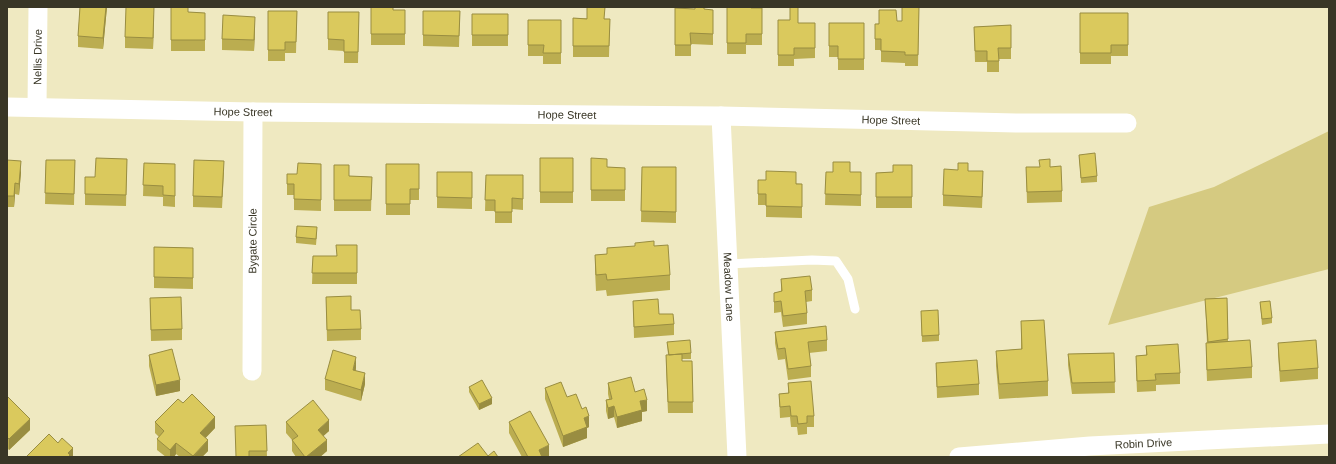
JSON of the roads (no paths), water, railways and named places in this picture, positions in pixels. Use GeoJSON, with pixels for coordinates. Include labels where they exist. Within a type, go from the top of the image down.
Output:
{"type":"FeatureCollection","features":[{"type":"Feature","properties":{"kind":"street","name":"Nellis Drive"},"geometry":{"type":"LineString","coordinates":[[38,7],[38,107]]}},
{"type":"Feature","properties":{"kind":"street","name":"Hope Street"},"geometry":{"type":"LineString","coordinates":[[7,107],[253,112],[722,116],[1128,123]]}},
{"type":"Feature","properties":{"kind":"street","name":"Bygate Circle"},"geometry":{"type":"LineString","coordinates":[[252,371],[253,112]]}},
{"type":"Feature","properties":{"kind":"street","name":"Meadow Lane"},"geometry":{"type":"LineString","coordinates":[[722,116],[737,457]]}},
{"type":"Feature","properties":{"kind":"street","name":"Robin Drive"},"geometry":{"type":"LineString","coordinates":[[959,457],[1090,446],[1329,434]]}},
{"type":"Feature","properties":{"kind":"lane"},"geometry":{"type":"LineString","coordinates":[[728,264],[812,260],[836,261],[848,279],[855,309]]}}]}
